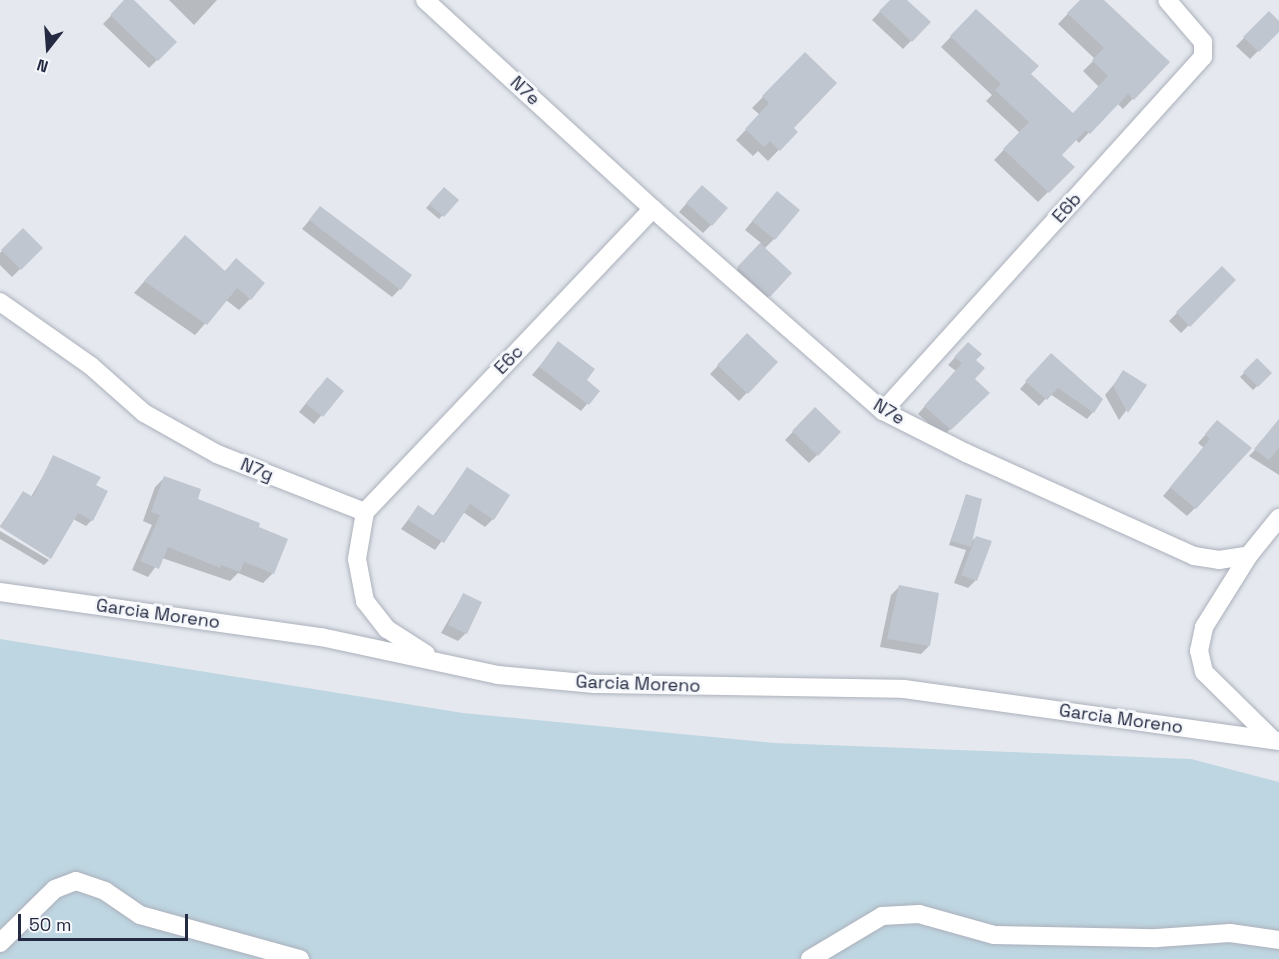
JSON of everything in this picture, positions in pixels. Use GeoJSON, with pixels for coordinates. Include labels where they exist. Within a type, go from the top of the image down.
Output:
{"type":"FeatureCollection","features":[{"type":"Feature","properties":{"kind":"street","name":"N7e"},"geometry":{"type":"LineString","coordinates":[[426,0],[653,209],[883,411],[966,453],[1194,555],[1219,560],[1249,555]]}},
{"type":"Feature","properties":{"kind":"street","name":"E6b"},"geometry":{"type":"LineString","coordinates":[[883,411],[1203,57],[1203,42],[1167,0]]}},
{"type":"Feature","properties":{"kind":"street","name":"E6c"},"geometry":{"type":"LineString","coordinates":[[365,512],[653,209]]}},
{"type":"Feature","properties":{"kind":"street","name":"N7g"},"geometry":{"type":"LineString","coordinates":[[0,302],[91,366],[144,413],[217,454],[365,512]]}},
{"type":"Feature","properties":{"kind":"street"},"geometry":{"type":"LineString","coordinates":[[365,512],[357,559],[365,601],[374,615],[403,641],[443,663]]}},
{"type":"Feature","properties":{"kind":"street"},"geometry":{"type":"LineString","coordinates":[[1276,740],[1204,672],[1198,651],[1204,627],[1249,555],[1279,518]]}},
{"type":"Feature","properties":{"kind":"street","name":"Garcia Moreno"},"geometry":{"type":"LineString","coordinates":[[0,592],[321,637],[498,675],[595,684],[904,689],[1276,740]]}},
{"type":"Feature","properties":{"kind":"street"},"geometry":{"type":"LineString","coordinates":[[0,943],[55,889],[76,881],[105,891],[140,915],[300,959]]}},
{"type":"Feature","properties":{"kind":"street"},"geometry":{"type":"LineString","coordinates":[[810,959],[882,916],[919,914],[994,935],[1157,938],[1230,933],[1279,940]]}},
{"type":"Feature","properties":{"kind":"shaded area"},"geometry":{"type":"Polygon","coordinates":[[[0,639],[463,713],[774,743],[1191,759],[1279,782],[1279,959],[0,959],[0,639]]]}},
{"type":"Feature","properties":{"kind":"building"},"geometry":{"type":"Polygon","coordinates":[[[124,0],[134,0],[177,42],[158,61],[110,15],[124,0]]]}},
{"type":"Feature","properties":{"kind":"building"},"geometry":{"type":"Polygon","coordinates":[[[890,0],[907,0],[931,22],[912,42],[879,11],[890,0]]]}},
{"type":"Feature","properties":{"kind":"building"},"geometry":{"type":"Polygon","coordinates":[[[1080,0],[1104,0],[1170,62],[1134,100],[1128,94],[1090,134],[1086,130],[1062,155],[1075,167],[1049,193],[1003,149],[1029,122],[995,90],[1001,84],[950,36],[976,9],[1039,66],[1031,74],[1073,113],[1108,76],[1092,60],[1104,48],[1067,13],[1080,0]]]}},
{"type":"Feature","properties":{"kind":"building"},"geometry":{"type":"Polygon","coordinates":[[[1269,11],[1279,21],[1279,32],[1259,52],[1243,37],[1269,11]]]}},
{"type":"Feature","properties":{"kind":"building"},"geometry":{"type":"Polygon","coordinates":[[[805,52],[837,83],[794,128],[798,132],[780,151],[770,141],[764,147],[745,129],[769,103],[762,96],[805,52]]]}},
{"type":"Feature","properties":{"kind":"building"},"geometry":{"type":"Polygon","coordinates":[[[702,185],[728,208],[712,226],[686,203],[702,185]]]}},
{"type":"Feature","properties":{"kind":"building"},"geometry":{"type":"Polygon","coordinates":[[[444,187],[459,200],[444,217],[429,204],[444,187]]]}},
{"type":"Feature","properties":{"kind":"building"},"geometry":{"type":"Polygon","coordinates":[[[777,191],[800,210],[775,240],[752,221],[777,191]]]}},
{"type":"Feature","properties":{"kind":"building"},"geometry":{"type":"Polygon","coordinates":[[[320,206],[412,275],[401,290],[309,220],[320,206]]]}},
{"type":"Feature","properties":{"kind":"building"},"geometry":{"type":"Polygon","coordinates":[[[23,228],[43,248],[21,270],[1,250],[23,228]]]}},
{"type":"Feature","properties":{"kind":"building"},"geometry":{"type":"Polygon","coordinates":[[[185,235],[225,271],[236,258],[265,283],[251,300],[237,288],[207,325],[144,281],[185,235]]]}},
{"type":"Feature","properties":{"kind":"building"},"geometry":{"type":"Polygon","coordinates":[[[760,243],[792,273],[770,297],[737,267],[760,243]]]}},
{"type":"Feature","properties":{"kind":"building"},"geometry":{"type":"Polygon","coordinates":[[[1222,266],[1236,280],[1190,327],[1176,312],[1222,266]]]}},
{"type":"Feature","properties":{"kind":"building"},"geometry":{"type":"Polygon","coordinates":[[[747,333],[778,362],[748,394],[717,365],[747,333]]]}},
{"type":"Feature","properties":{"kind":"building"},"geometry":{"type":"Polygon","coordinates":[[[558,341],[595,369],[587,380],[600,391],[589,405],[539,367],[558,341]]]}},
{"type":"Feature","properties":{"kind":"building"},"geometry":{"type":"Polygon","coordinates":[[[968,342],[982,354],[976,360],[985,368],[975,379],[990,393],[951,430],[924,406],[962,363],[954,357],[968,342]]]}},
{"type":"Feature","properties":{"kind":"building"},"geometry":{"type":"Polygon","coordinates":[[[1051,353],[1103,399],[1094,413],[1058,388],[1047,400],[1025,381],[1051,353]]]}},
{"type":"Feature","properties":{"kind":"building"},"geometry":{"type":"Polygon","coordinates":[[[1257,358],[1272,373],[1258,387],[1243,372],[1257,358]]]}},
{"type":"Feature","properties":{"kind":"building"},"geometry":{"type":"Polygon","coordinates":[[[1123,370],[1147,385],[1128,413],[1113,386],[1123,370]]]}},
{"type":"Feature","properties":{"kind":"building"},"geometry":{"type":"Polygon","coordinates":[[[327,377],[344,391],[323,417],[306,404],[327,377]]]}},
{"type":"Feature","properties":{"kind":"building"},"geometry":{"type":"Polygon","coordinates":[[[815,407],[841,432],[818,456],[792,431],[815,407]]]}},
{"type":"Feature","properties":{"kind":"building"},"geometry":{"type":"Polygon","coordinates":[[[1279,419],[1279,448],[1269,460],[1254,449],[1279,419]]]}},
{"type":"Feature","properties":{"kind":"building"},"geometry":{"type":"Polygon","coordinates":[[[1217,420],[1252,448],[1196,509],[1170,487],[1210,439],[1205,434],[1217,420]]]}},
{"type":"Feature","properties":{"kind":"building"},"geometry":{"type":"Polygon","coordinates":[[[53,455],[101,477],[96,485],[108,491],[93,521],[78,513],[51,559],[0,527],[23,491],[33,497],[53,455]]]}},
{"type":"Feature","properties":{"kind":"building"},"geometry":{"type":"Polygon","coordinates":[[[467,467],[510,495],[494,520],[470,504],[444,543],[408,520],[418,505],[434,516],[467,467]]]}},
{"type":"Feature","properties":{"kind":"building"},"geometry":{"type":"Polygon","coordinates":[[[164,476],[201,489],[198,499],[260,523],[259,527],[288,539],[274,574],[244,562],[240,572],[221,565],[220,568],[168,547],[159,569],[140,561],[160,515],[151,512],[164,476]]]}},
{"type":"Feature","properties":{"kind":"building"},"geometry":{"type":"Polygon","coordinates":[[[966,494],[982,499],[971,547],[951,541],[966,494]]]}},
{"type":"Feature","properties":{"kind":"building"},"geometry":{"type":"Polygon","coordinates":[[[976,536],[992,541],[977,581],[961,575],[976,536]]]}},
{"type":"Feature","properties":{"kind":"building"},"geometry":{"type":"Polygon","coordinates":[[[899,585],[939,593],[930,646],[887,639],[899,585]]]}},
{"type":"Feature","properties":{"kind":"building"},"geometry":{"type":"Polygon","coordinates":[[[463,593],[482,602],[467,634],[448,625],[463,593]]]}}]}
